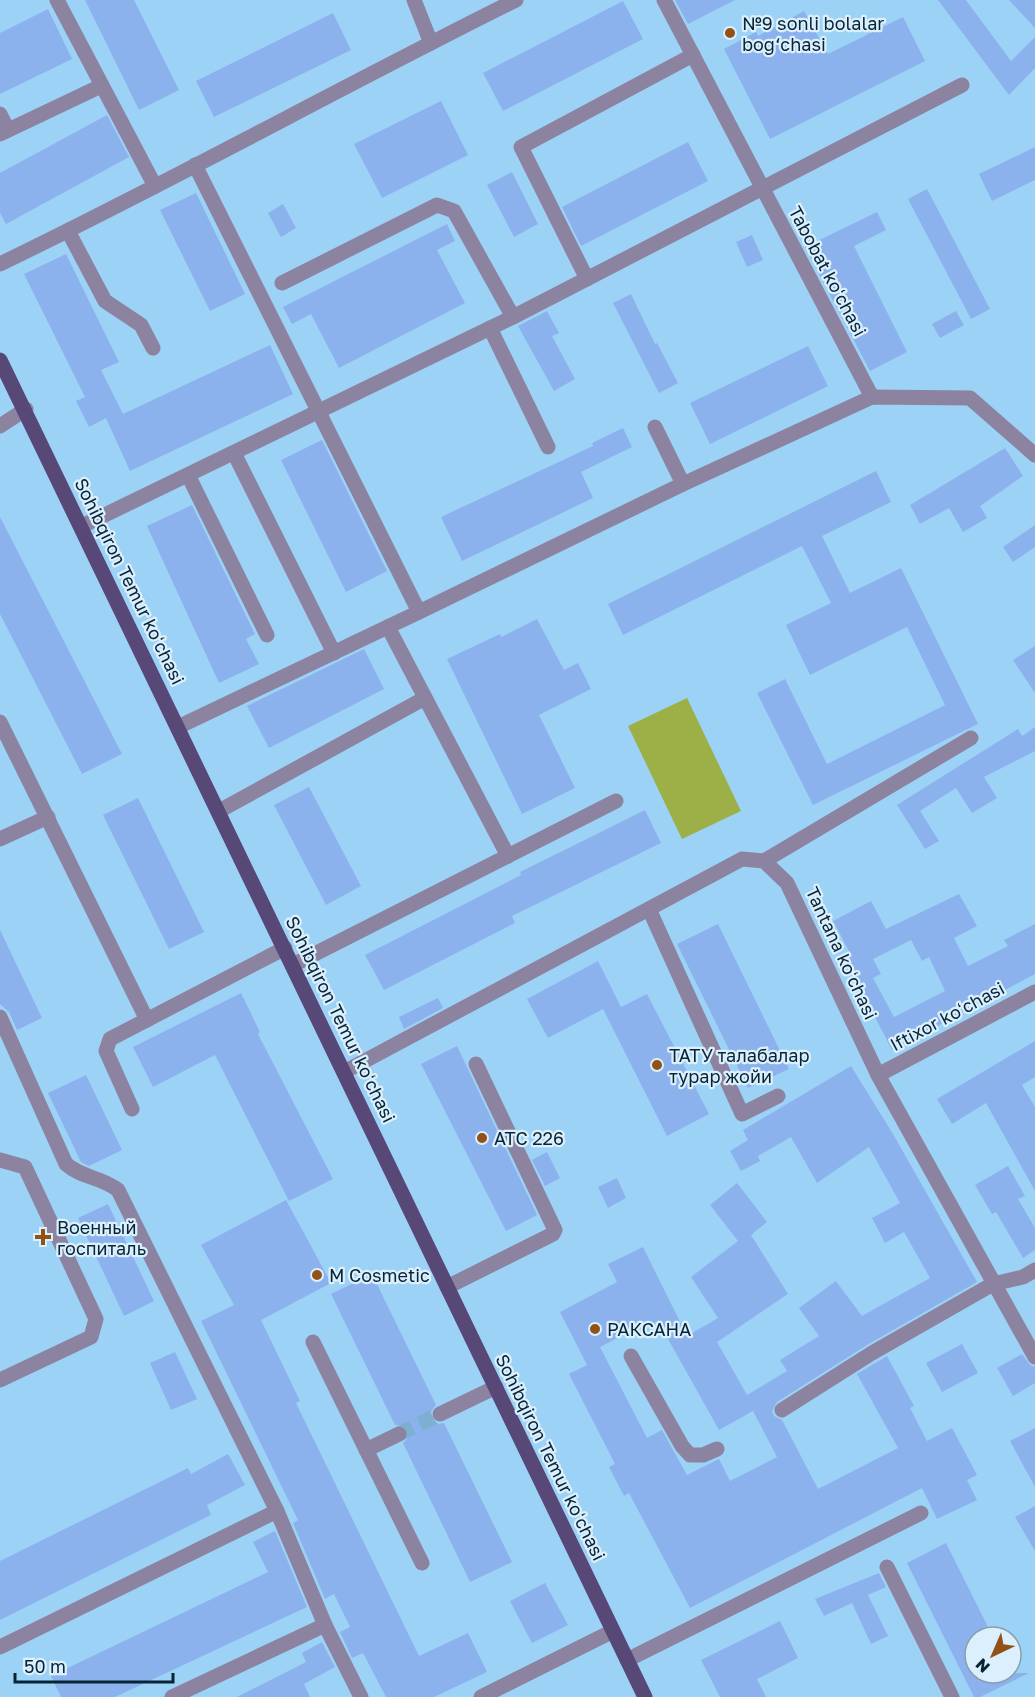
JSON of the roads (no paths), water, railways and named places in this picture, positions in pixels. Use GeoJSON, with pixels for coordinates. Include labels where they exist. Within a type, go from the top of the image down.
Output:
{"type":"FeatureCollection","features":[{"type":"Feature","properties":{"kind":"main road","name":"Sohibqiron Temur koʻchasi"},"geometry":{"type":"LineString","coordinates":[[0,360],[645,1697]]}},
{"type":"Feature","properties":{"kind":"street"},"geometry":{"type":"LineString","coordinates":[[57,0],[155,186]]}},
{"type":"Feature","properties":{"kind":"street"},"geometry":{"type":"LineString","coordinates":[[414,0],[431,43]]}},
{"type":"Feature","properties":{"kind":"street"},"geometry":{"type":"LineString","coordinates":[[0,264],[516,0]]}},
{"type":"Feature","properties":{"kind":"street","name":"Tabobat koʻchasi"},"geometry":{"type":"LineString","coordinates":[[664,0],[872,397]]}},
{"type":"Feature","properties":{"kind":"street"},"geometry":{"type":"LineString","coordinates":[[587,279],[521,147],[693,55]]}},
{"type":"Feature","properties":{"kind":"street"},"geometry":{"type":"LineString","coordinates":[[82,526],[513,317],[763,190],[962,85]]}},
{"type":"Feature","properties":{"kind":"street"},"geometry":{"type":"LineString","coordinates":[[0,114],[4,132],[101,86]]}},
{"type":"Feature","properties":{"kind":"street"},"geometry":{"type":"LineString","coordinates":[[195,165],[419,612]]}},
{"type":"Feature","properties":{"kind":"street"},"geometry":{"type":"LineString","coordinates":[[282,283],[437,204],[454,211],[513,317]]}},
{"type":"Feature","properties":{"kind":"street"},"geometry":{"type":"LineString","coordinates":[[68,231],[105,301],[141,325],[153,348]]}},
{"type":"Feature","properties":{"kind":"street"},"geometry":{"type":"LineString","coordinates":[[490,328],[548,447]]}},
{"type":"Feature","properties":{"kind":"street"},"geometry":{"type":"LineString","coordinates":[[178,727],[683,484],[872,397],[970,398],[1035,455]]}},
{"type":"Feature","properties":{"kind":"street"},"geometry":{"type":"LineString","coordinates":[[0,426],[26,410]]}},
{"type":"Feature","properties":{"kind":"street"},"geometry":{"type":"LineString","coordinates":[[655,427],[683,484]]}},
{"type":"Feature","properties":{"kind":"street"},"geometry":{"type":"LineString","coordinates":[[234,453],[334,653]]}},
{"type":"Feature","properties":{"kind":"street"},"geometry":{"type":"LineString","coordinates":[[188,475],[267,635]]}},
{"type":"Feature","properties":{"kind":"street"},"geometry":{"type":"LineString","coordinates":[[388,627],[508,856]]}},
{"type":"Feature","properties":{"kind":"street"},"geometry":{"type":"LineString","coordinates":[[219,811],[425,698]]}},
{"type":"Feature","properties":{"kind":"street"},"geometry":{"type":"LineString","coordinates":[[0,722],[147,1020]]}},
{"type":"Feature","properties":{"kind":"street"},"geometry":{"type":"LineString","coordinates":[[344,1072],[742,859],[764,861],[971,738]]}},
{"type":"Feature","properties":{"kind":"street"},"geometry":{"type":"LineString","coordinates":[[293,965],[616,801]]}},
{"type":"Feature","properties":{"kind":"street"},"geometry":{"type":"LineString","coordinates":[[0,839],[48,817]]}},
{"type":"Feature","properties":{"kind":"street","name":"Tantana koʻchasi"},"geometry":{"type":"LineString","coordinates":[[764,861],[787,883],[878,1075],[1035,1357]]}},
{"type":"Feature","properties":{"kind":"street"},"geometry":{"type":"LineString","coordinates":[[649,909],[742,1114],[778,1096]]}},
{"type":"Feature","properties":{"kind":"street"},"geometry":{"type":"LineString","coordinates":[[132,1109],[106,1050],[110,1039],[285,948]]}},
{"type":"Feature","properties":{"kind":"street","name":"Iftixor koʻchasi"},"geometry":{"type":"LineString","coordinates":[[878,1075],[1035,992]]}},
{"type":"Feature","properties":{"kind":"street"},"geometry":{"type":"LineString","coordinates":[[0,1017],[66,1164],[79,1175],[104,1179],[118,1190],[277,1511],[325,1625],[361,1697]]}},
{"type":"Feature","properties":{"kind":"street"},"geometry":{"type":"LineString","coordinates":[[447,1287],[553,1234],[555,1230],[476,1064]]}},
{"type":"Feature","properties":{"kind":"street"},"geometry":{"type":"LineString","coordinates":[[0,1160],[24,1167],[96,1319],[90,1337],[0,1380]]}},
{"type":"Feature","properties":{"kind":"street"},"geometry":{"type":"LineString","coordinates":[[782,1410],[872,1353],[993,1284],[1023,1276],[1035,1270]]}},
{"type":"Feature","properties":{"kind":"street"},"geometry":{"type":"LineString","coordinates":[[313,1342],[422,1563]]}},
{"type":"Feature","properties":{"kind":"street"},"geometry":{"type":"LineString","coordinates":[[631,1356],[686,1451],[690,1455],[703,1455],[717,1449]]}},
{"type":"Feature","properties":{"kind":"street"},"geometry":{"type":"LineString","coordinates":[[440,1414],[496,1387]]}},
{"type":"Feature","properties":{"kind":"street"},"geometry":{"type":"LineString","coordinates":[[366,1450],[399,1434]]}},
{"type":"Feature","properties":{"kind":"street"},"geometry":{"type":"LineString","coordinates":[[0,1647],[277,1511]]}},
{"type":"Feature","properties":{"kind":"street"},"geometry":{"type":"LineString","coordinates":[[627,1660],[921,1513]]}},
{"type":"Feature","properties":{"kind":"street"},"geometry":{"type":"LineString","coordinates":[[888,1567],[952,1697]]}},
{"type":"Feature","properties":{"kind":"street"},"geometry":{"type":"LineString","coordinates":[[172,1697],[325,1625]]}},
{"type":"Feature","properties":{"kind":"street"},"geometry":{"type":"LineString","coordinates":[[481,1697],[497,1693],[613,1631]]}},
{"type":"Feature","properties":{"kind":"tunnel"},"geometry":{"type":"LineString","coordinates":[[399,1434],[440,1414]]}},
{"type":"Feature","properties":{"kind":"place","name":"№9 sonli bolalar bog‘chasi"},"geometry":{"type":"Point","coordinates":[730,33]}},
{"type":"Feature","properties":{"kind":"place","name":"ТАТУ талабалар турар жойи"},"geometry":{"type":"Point","coordinates":[657,1065]}},
{"type":"Feature","properties":{"kind":"place","name":"АТС 226"},"geometry":{"type":"Point","coordinates":[482,1138]}},
{"type":"Feature","properties":{"kind":"place","name":"Военный госпиталь"},"geometry":{"type":"Point","coordinates":[43,1237]}},
{"type":"Feature","properties":{"kind":"place","name":"M Cosmetic"},"geometry":{"type":"Point","coordinates":[317,1275]}},
{"type":"Feature","properties":{"kind":"place","name":"РАКСАНА"},"geometry":{"type":"Point","coordinates":[595,1329]}}]}
